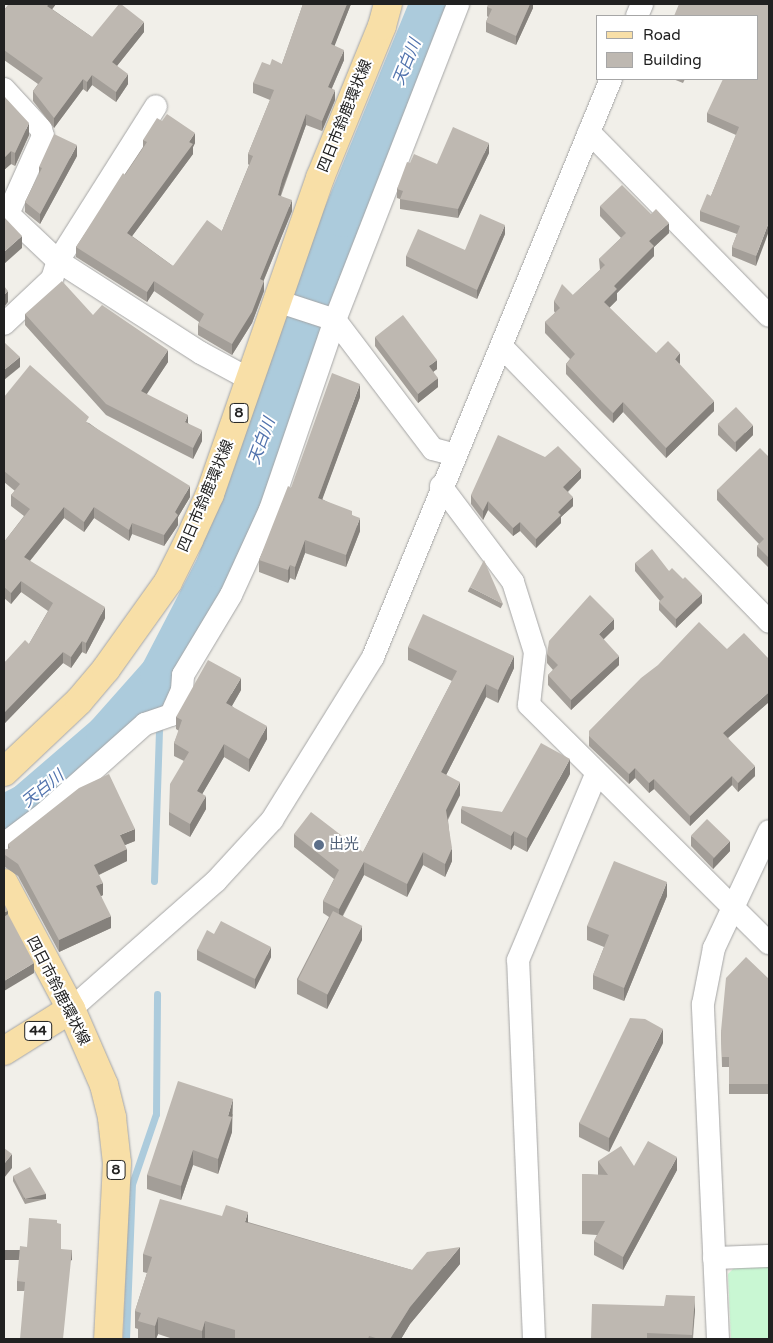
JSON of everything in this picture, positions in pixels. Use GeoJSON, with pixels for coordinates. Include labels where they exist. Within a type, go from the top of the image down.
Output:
{"type":"FeatureCollection","features":[{"type":"Feature","properties":{"kind":"main road","name":"四日市鈴鹿環状線"},"geometry":{"type":"LineString","coordinates":[[4,772],[79,701],[132,636],[168,582],[210,494],[280,302],[320,178],[382,26],[388,4]]}},
{"type":"Feature","properties":{"kind":"main road","name":"四日市鈴鹿環状線"},"geometry":{"type":"LineString","coordinates":[[4,883],[71,1009],[104,1085],[112,1118],[116,1163],[108,1339]]}},
{"type":"Feature","properties":{"kind":"main road","name":"44"},"geometry":{"type":"LineString","coordinates":[[4,1051],[71,1009]]}},
{"type":"Feature","properties":{"kind":"street"},"geometry":{"type":"LineString","coordinates":[[4,844],[46,813],[145,724],[171,715],[182,690],[183,675],[231,596],[270,510],[335,320],[458,4]]}},
{"type":"Feature","properties":{"kind":"street"},"geometry":{"type":"LineString","coordinates":[[71,1009],[216,881],[272,820],[372,657],[441,486],[503,348],[611,80]]}},
{"type":"Feature","properties":{"kind":"street"},"geometry":{"type":"LineString","coordinates":[[4,89],[41,129],[43,136],[6,212],[58,260],[202,352],[251,380]]}},
{"type":"Feature","properties":{"kind":"street"},"geometry":{"type":"LineString","coordinates":[[4,324],[52,279],[58,260],[156,106]]}},
{"type":"Feature","properties":{"kind":"street"},"geometry":{"type":"LineString","coordinates":[[590,132],[769,316]]}},
{"type":"Feature","properties":{"kind":"street"},"geometry":{"type":"LineString","coordinates":[[280,302],[335,320],[433,449],[455,455]]}},
{"type":"Feature","properties":{"kind":"street"},"geometry":{"type":"LineString","coordinates":[[503,348],[769,622]]}},
{"type":"Feature","properties":{"kind":"street"},"geometry":{"type":"LineString","coordinates":[[441,486],[513,582],[535,652],[529,705],[596,774],[769,944]]}},
{"type":"Feature","properties":{"kind":"street"},"geometry":{"type":"LineString","coordinates":[[534,1339],[518,960],[596,774]]}},
{"type":"Feature","properties":{"kind":"street"},"geometry":{"type":"LineString","coordinates":[[718,1339],[703,1004],[714,948],[769,831]]}},
{"type":"Feature","properties":{"kind":"street"},"geometry":{"type":"LineString","coordinates":[[714,1258],[769,1256]]}},
{"type":"Feature","properties":{"kind":"green space"},"geometry":{"type":"Polygon","coordinates":[[[769,1266],[769,1339],[731,1339],[728,1274],[735,1267],[769,1266]]]}},
{"type":"Feature","properties":{"kind":"building"},"geometry":{"type":"Polygon","coordinates":[[[9,4],[49,4],[47,6],[92,37],[119,4],[144,22],[112,62],[128,74],[116,92],[92,75],[87,82],[83,79],[54,118],[33,91],[43,78],[4,50],[4,10],[9,4]]]}},
{"type":"Feature","properties":{"kind":"building"},"geometry":{"type":"Polygon","coordinates":[[[303,4],[347,4],[331,44],[344,50],[328,87],[335,90],[322,121],[306,114],[278,195],[292,200],[260,279],[264,281],[252,312],[232,344],[198,325],[204,314],[154,281],[147,292],[76,247],[123,173],[125,175],[147,142],[143,140],[157,118],[162,121],[167,114],[195,133],[189,142],[193,144],[127,233],[173,266],[207,220],[222,231],[253,156],[248,154],[274,90],[253,83],[262,62],[270,65],[272,59],[282,64],[303,4]]]}},
{"type":"Feature","properties":{"kind":"building"},"geometry":{"type":"Polygon","coordinates":[[[488,4],[530,4],[516,36],[486,22],[492,9],[487,7],[488,4]]]}},
{"type":"Feature","properties":{"kind":"building"},"geometry":{"type":"Polygon","coordinates":[[[679,4],[769,4],[769,222],[756,256],[732,247],[740,226],[700,211],[707,194],[711,196],[739,127],[707,113],[723,80],[758,80],[758,15],[674,15],[679,4]]]}},
{"type":"Feature","properties":{"kind":"building"},"geometry":{"type":"Polygon","coordinates":[[[4,96],[29,123],[15,153],[11,151],[4,158],[4,96]]]}},
{"type":"Feature","properties":{"kind":"building"},"geometry":{"type":"Polygon","coordinates":[[[453,127],[489,143],[458,209],[400,199],[403,191],[397,189],[407,162],[410,163],[414,154],[437,164],[453,127]]]}},
{"type":"Feature","properties":{"kind":"building"},"geometry":{"type":"Polygon","coordinates":[[[54,134],[77,145],[40,214],[25,202],[42,168],[39,167],[54,134]]]}},
{"type":"Feature","properties":{"kind":"building"},"geometry":{"type":"Polygon","coordinates":[[[622,185],[651,214],[656,209],[669,223],[649,241],[654,246],[614,286],[617,289],[604,302],[656,353],[668,341],[680,353],[675,359],[714,401],[666,448],[623,402],[613,413],[600,400],[566,364],[575,354],[545,322],[560,308],[554,301],[562,284],[573,295],[605,265],[599,259],[626,233],[600,206],[622,185]]]}},
{"type":"Feature","properties":{"kind":"building"},"geometry":{"type":"Polygon","coordinates":[[[480,214],[505,225],[477,290],[406,256],[418,229],[465,250],[480,214]]]}},
{"type":"Feature","properties":{"kind":"building"},"geometry":{"type":"Polygon","coordinates":[[[4,217],[22,236],[4,252],[4,217]]]}},
{"type":"Feature","properties":{"kind":"building"},"geometry":{"type":"Polygon","coordinates":[[[62,281],[93,315],[102,305],[168,350],[141,391],[188,415],[185,422],[202,430],[193,448],[106,404],[25,314],[62,281]]]}},
{"type":"Feature","properties":{"kind":"building"},"geometry":{"type":"Polygon","coordinates":[[[4,286],[8,291],[4,295],[4,286]]]}},
{"type":"Feature","properties":{"kind":"building"},"geometry":{"type":"Polygon","coordinates":[[[403,315],[437,360],[429,366],[438,378],[418,394],[375,337],[403,315]]]}},
{"type":"Feature","properties":{"kind":"building"},"geometry":{"type":"Polygon","coordinates":[[[4,342],[20,357],[4,370],[4,342]]]}},
{"type":"Feature","properties":{"kind":"building"},"geometry":{"type":"Polygon","coordinates":[[[30,365],[89,417],[86,422],[190,486],[175,512],[178,515],[164,535],[132,523],[129,530],[94,507],[84,522],[64,507],[24,557],[105,607],[86,643],[82,641],[71,657],[63,652],[4,713],[4,663],[25,640],[29,644],[53,603],[21,581],[11,593],[4,587],[4,542],[30,509],[11,495],[20,484],[4,471],[4,397],[30,365]]]}},
{"type":"Feature","properties":{"kind":"building"},"geometry":{"type":"Polygon","coordinates":[[[332,373],[360,384],[318,498],[352,511],[352,515],[360,518],[346,555],[305,540],[295,567],[290,565],[288,570],[259,560],[288,486],[291,488],[332,373]]]}},
{"type":"Feature","properties":{"kind":"building"},"geometry":{"type":"Polygon","coordinates":[[[736,407],[753,425],[735,442],[718,424],[736,407]]]}},
{"type":"Feature","properties":{"kind":"building"},"geometry":{"type":"Polygon","coordinates":[[[498,435],[545,457],[558,446],[581,469],[563,487],[573,497],[558,512],[561,515],[536,539],[520,522],[513,528],[488,501],[483,511],[471,495],[498,435]]]}},
{"type":"Feature","properties":{"kind":"building"},"geometry":{"type":"Polygon","coordinates":[[[760,448],[769,457],[769,558],[757,546],[764,539],[717,490],[760,448]]]}},
{"type":"Feature","properties":{"kind":"building"},"geometry":{"type":"Polygon","coordinates":[[[652,549],[669,571],[672,568],[683,579],[685,577],[702,594],[676,619],[659,602],[664,597],[635,563],[652,549]]]}},
{"type":"Feature","properties":{"kind":"building"},"geometry":{"type":"Polygon","coordinates":[[[484,560],[503,604],[470,587],[484,560]]]}},
{"type":"Feature","properties":{"kind":"building"},"geometry":{"type":"Polygon","coordinates":[[[590,595],[614,619],[599,634],[619,656],[571,700],[548,675],[558,665],[547,654],[549,641],[590,595]]]}},
{"type":"Feature","properties":{"kind":"building"},"geometry":{"type":"Polygon","coordinates":[[[423,614],[514,656],[498,690],[486,684],[441,772],[460,782],[446,810],[452,848],[445,864],[423,852],[407,884],[364,862],[339,909],[323,901],[339,870],[294,834],[311,812],[363,852],[457,671],[408,647],[423,614]]]}},
{"type":"Feature","properties":{"kind":"building"},"geometry":{"type":"Polygon","coordinates":[[[699,622],[727,649],[744,633],[769,659],[769,692],[723,733],[755,766],[738,783],[732,776],[690,816],[654,779],[649,783],[635,768],[629,774],[589,736],[589,731],[641,678],[658,665],[699,622]]]}},
{"type":"Feature","properties":{"kind":"building"},"geometry":{"type":"Polygon","coordinates":[[[208,660],[241,678],[226,703],[267,726],[249,759],[224,744],[197,791],[206,796],[190,824],[169,812],[170,784],[189,752],[174,743],[182,720],[176,717],[208,660]]]}},
{"type":"Feature","properties":{"kind":"building"},"geometry":{"type":"Polygon","coordinates":[[[541,743],[570,759],[527,838],[514,831],[511,836],[461,809],[462,806],[502,812],[541,743]]]}},
{"type":"Feature","properties":{"kind":"building"},"geometry":{"type":"Polygon","coordinates":[[[109,774],[135,829],[120,835],[127,849],[94,865],[103,883],[96,886],[111,916],[59,940],[18,864],[4,856],[4,850],[10,848],[8,844],[79,788],[109,774]]]}},
{"type":"Feature","properties":{"kind":"building"},"geometry":{"type":"Polygon","coordinates":[[[707,819],[730,841],[714,858],[691,836],[707,819]]]}},
{"type":"Feature","properties":{"kind":"building"},"geometry":{"type":"Polygon","coordinates":[[[614,861],[667,882],[624,988],[593,975],[609,935],[587,926],[614,861]]]}},
{"type":"Feature","properties":{"kind":"building"},"geometry":{"type":"Polygon","coordinates":[[[4,903],[8,911],[4,912],[4,903]]]}},
{"type":"Feature","properties":{"kind":"building"},"geometry":{"type":"Polygon","coordinates":[[[333,911],[362,926],[327,995],[298,980],[333,911]]]}},
{"type":"Feature","properties":{"kind":"building"},"geometry":{"type":"Polygon","coordinates":[[[8,914],[34,963],[4,981],[4,917],[8,914]]]}},
{"type":"Feature","properties":{"kind":"building"},"geometry":{"type":"Polygon","coordinates":[[[221,921],[271,947],[255,979],[197,950],[207,930],[214,934],[221,921]]]}},
{"type":"Feature","properties":{"kind":"building"},"geometry":{"type":"Polygon","coordinates":[[[746,957],[769,979],[769,1084],[729,1084],[729,1057],[722,1057],[721,1031],[726,978],[746,957]]]}},
{"type":"Feature","properties":{"kind":"building"},"geometry":{"type":"Polygon","coordinates":[[[630,1018],[645,1019],[663,1029],[609,1138],[579,1123],[630,1018]]]}},
{"type":"Feature","properties":{"kind":"building"},"geometry":{"type":"Polygon","coordinates":[[[178,1081],[233,1099],[228,1116],[232,1117],[218,1159],[193,1150],[181,1186],[147,1175],[178,1081]]]}},
{"type":"Feature","properties":{"kind":"building"},"geometry":{"type":"Polygon","coordinates":[[[648,1141],[677,1157],[623,1257],[594,1241],[605,1221],[582,1221],[582,1174],[608,1175],[598,1161],[621,1146],[634,1166],[648,1141]]]}},
{"type":"Feature","properties":{"kind":"building"},"geometry":{"type":"Polygon","coordinates":[[[4,1148],[12,1154],[4,1164],[4,1148]]]}},
{"type":"Feature","properties":{"kind":"building"},"geometry":{"type":"Polygon","coordinates":[[[30,1167],[46,1194],[25,1199],[13,1176],[30,1167]]]}},
{"type":"Feature","properties":{"kind":"building"},"geometry":{"type":"Polygon","coordinates":[[[160,1199],[222,1216],[226,1205],[248,1212],[245,1222],[412,1270],[427,1252],[460,1247],[410,1307],[390,1339],[379,1339],[369,1336],[368,1339],[235,1339],[235,1330],[205,1321],[202,1331],[158,1317],[155,1326],[138,1321],[141,1313],[135,1311],[152,1257],[143,1254],[160,1199]]]}},
{"type":"Feature","properties":{"kind":"building"},"geometry":{"type":"Polygon","coordinates":[[[29,1218],[57,1220],[57,1223],[61,1224],[61,1249],[72,1250],[63,1339],[20,1339],[25,1282],[17,1281],[20,1246],[27,1247],[29,1218]]]}},
{"type":"Feature","properties":{"kind":"building"},"geometry":{"type":"Polygon","coordinates":[[[666,1295],[695,1296],[692,1335],[647,1333],[647,1339],[591,1339],[592,1304],[664,1306],[666,1295]]]}},
{"type":"Feature","properties":{"kind":"waterway","name":"天白川"},"geometry":{"type":"LineString","coordinates":[[4,816],[26,805],[107,735],[161,674],[217,566],[344,216],[431,4]]}},
{"type":"Feature","properties":{"kind":"waterway"},"geometry":{"type":"LineString","coordinates":[[154,881],[161,674]]}},
{"type":"Feature","properties":{"kind":"waterway"},"geometry":{"type":"LineString","coordinates":[[126,1339],[132,1184],[156,1114],[157,994]]}},
{"type":"Feature","properties":{"kind":"place","name":"出光"},"geometry":{"type":"Point","coordinates":[319,845]}}]}
